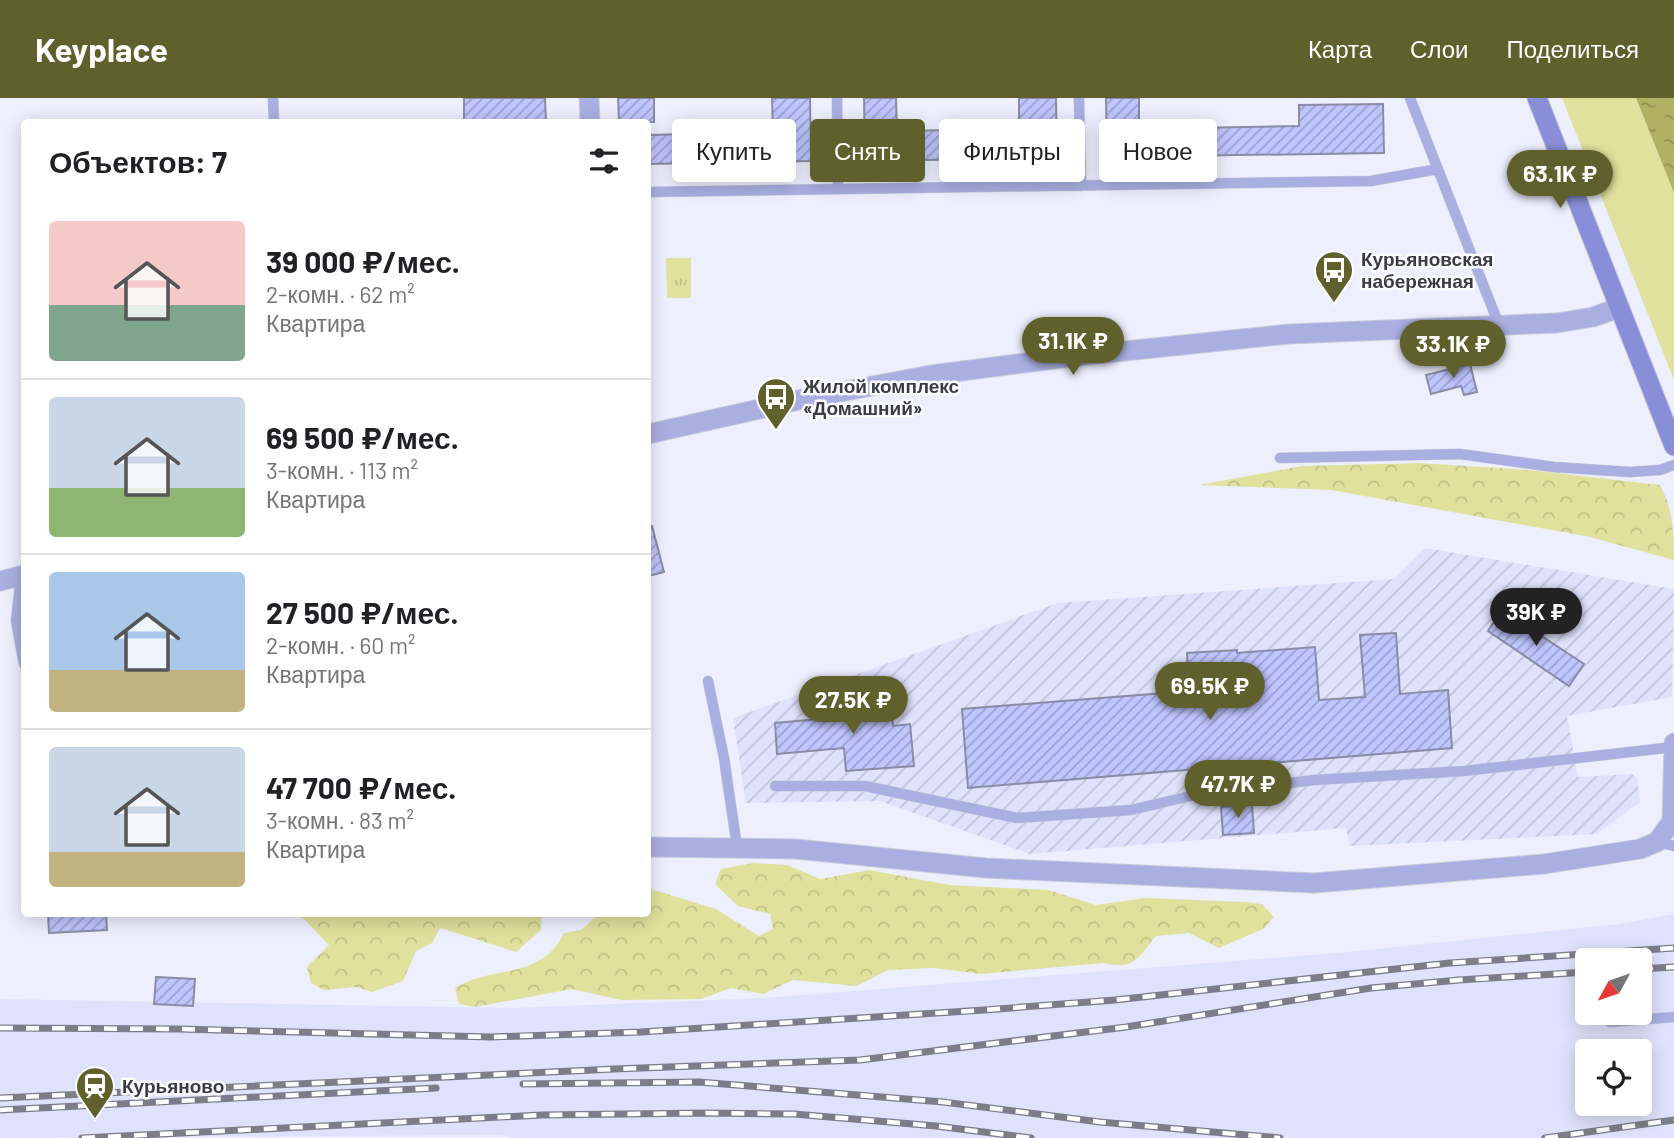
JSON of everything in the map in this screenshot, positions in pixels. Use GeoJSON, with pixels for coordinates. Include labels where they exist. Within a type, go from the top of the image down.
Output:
{"type":"FeatureCollection","features":[{"type":"Feature","properties":{"kind":"main road"},"geometry":{"type":"LineString","coordinates":[[1538,98],[1674,446]]}},
{"type":"Feature","properties":{"kind":"street"},"geometry":{"type":"LineString","coordinates":[[589,98],[590,119]]}},
{"type":"Feature","properties":{"kind":"street"},"geometry":{"type":"LineString","coordinates":[[651,433],[808,398],[930,375],[1086,355],[1289,334],[1557,323],[1619,309]]}},
{"type":"Feature","properties":{"kind":"street"},"geometry":{"type":"LineString","coordinates":[[0,581],[21,576]]}},
{"type":"Feature","properties":{"kind":"street"},"geometry":{"type":"LineString","coordinates":[[651,847],[796,849],[986,868],[1314,883],[1544,864],[1665,844],[1672,821],[1674,746]]}},
{"type":"Feature","properties":{"kind":"lane"},"geometry":{"type":"LineString","coordinates":[[273,98],[274,119]]}},
{"type":"Feature","properties":{"kind":"lane"},"geometry":{"type":"LineString","coordinates":[[837,98],[838,189]]}},
{"type":"Feature","properties":{"kind":"lane"},"geometry":{"type":"LineString","coordinates":[[1079,98],[1080,186]]}},
{"type":"Feature","properties":{"kind":"lane"},"geometry":{"type":"LineString","coordinates":[[1410,98],[1499,325]]}},
{"type":"Feature","properties":{"kind":"lane"},"geometry":{"type":"LineString","coordinates":[[651,192],[1371,181],[1438,169]]}},
{"type":"Feature","properties":{"kind":"lane"},"geometry":{"type":"LineString","coordinates":[[1280,457],[1460,454],[1564,468],[1630,471],[1660,470],[1674,465]]}},
{"type":"Feature","properties":{"kind":"lane"},"geometry":{"type":"LineString","coordinates":[[21,588],[16,621],[21,648]]}},
{"type":"Feature","properties":{"kind":"lane"},"geometry":{"type":"LineString","coordinates":[[708,681],[724,758],[737,847]]}},
{"type":"Feature","properties":{"kind":"lane"},"geometry":{"type":"LineString","coordinates":[[775,786],[865,786],[1017,818],[1131,810],[1199,794],[1314,780],[1464,771],[1674,746]]}},
{"type":"Feature","properties":{"kind":"lane"},"geometry":{"type":"LineString","coordinates":[[1652,1019],[1674,1017]]}},
{"type":"Feature","properties":{"kind":"shaded area"},"geometry":{"type":"Polygon","coordinates":[[[1425,548],[1674,589],[1672,697],[1567,716],[1578,777],[1632,774],[1637,777],[1640,802],[1597,834],[1349,846],[1346,828],[1030,854],[880,801],[746,803],[733,718],[1058,603],[1394,579],[1425,548]]]}},
{"type":"Feature","properties":{"kind":"shaded area"},"geometry":{"type":"Polygon","coordinates":[[[1674,914],[1674,1138],[517,1138],[501,1135],[0,1138],[0,999],[512,1008],[765,998],[1348,952],[1619,924],[1674,914]]]}},
{"type":"Feature","properties":{"kind":"green space"},"geometry":{"type":"Polygon","coordinates":[[[1562,98],[1636,98],[1674,193],[1674,380],[1562,98]]]}},
{"type":"Feature","properties":{"kind":"green space"},"geometry":{"type":"Polygon","coordinates":[[[666,258],[691,258],[691,298],[667,298],[666,258]]]}},
{"type":"Feature","properties":{"kind":"green space"},"geometry":{"type":"Polygon","coordinates":[[[1419,463],[1529,470],[1660,485],[1672,521],[1674,560],[1590,537],[1331,490],[1200,485],[1302,466],[1419,463]]]}},
{"type":"Feature","properties":{"kind":"green space"},"geometry":{"type":"Polygon","coordinates":[[[753,863],[787,865],[820,879],[869,870],[950,885],[1049,890],[1096,905],[1145,898],[1246,902],[1262,904],[1274,917],[1263,929],[1219,948],[1189,933],[1156,936],[1135,960],[1122,965],[1104,963],[981,974],[934,968],[888,970],[857,986],[793,980],[763,994],[731,988],[701,999],[621,1000],[572,989],[475,1007],[459,1004],[455,988],[485,976],[515,970],[543,958],[564,933],[581,930],[596,917],[651,917],[651,889],[716,909],[759,936],[773,929],[770,914],[738,906],[715,884],[721,869],[753,863]]]}},
{"type":"Feature","properties":{"kind":"green space"},"geometry":{"type":"Polygon","coordinates":[[[302,917],[542,917],[541,930],[516,952],[440,928],[432,943],[416,951],[403,981],[372,992],[356,987],[324,990],[311,983],[307,967],[329,945],[302,917]]]}},
{"type":"Feature","properties":{"kind":"water"},"geometry":{"type":"Polygon","coordinates":[[[1636,98],[1674,98],[1674,193],[1636,98]]]}},
{"type":"Feature","properties":{"kind":"building"},"geometry":{"type":"Polygon","coordinates":[[[464,98],[545,98],[546,119],[464,119],[464,98]]]}},
{"type":"Feature","properties":{"kind":"building"},"geometry":{"type":"Polygon","coordinates":[[[618,98],[654,98],[654,122],[651,122],[651,119],[619,119],[618,98]]]}},
{"type":"Feature","properties":{"kind":"building"},"geometry":{"type":"Polygon","coordinates":[[[772,98],[810,98],[810,161],[796,161],[796,119],[773,119],[772,98]]]}},
{"type":"Feature","properties":{"kind":"building"},"geometry":{"type":"Polygon","coordinates":[[[864,98],[896,98],[897,119],[864,119],[864,98]]]}},
{"type":"Feature","properties":{"kind":"building"},"geometry":{"type":"Polygon","coordinates":[[[1019,98],[1056,98],[1056,119],[1019,119],[1019,98]]]}},
{"type":"Feature","properties":{"kind":"building"},"geometry":{"type":"Polygon","coordinates":[[[1106,98],[1139,98],[1139,119],[1106,119],[1106,98]]]}},
{"type":"Feature","properties":{"kind":"building"},"geometry":{"type":"Polygon","coordinates":[[[1383,104],[1384,153],[1217,155],[1217,128],[1299,126],[1299,105],[1383,104]]]}},
{"type":"Feature","properties":{"kind":"building"},"geometry":{"type":"Polygon","coordinates":[[[939,130],[939,160],[925,160],[925,131],[939,130]]]}},
{"type":"Feature","properties":{"kind":"building"},"geometry":{"type":"Polygon","coordinates":[[[672,134],[672,164],[651,164],[651,135],[672,134]]]}},
{"type":"Feature","properties":{"kind":"building"},"geometry":{"type":"Polygon","coordinates":[[[1470,364],[1477,392],[1464,395],[1461,386],[1431,394],[1426,375],[1470,364]]]}},
{"type":"Feature","properties":{"kind":"building"},"geometry":{"type":"Polygon","coordinates":[[[651,526],[664,572],[651,575],[651,526]]]}},
{"type":"Feature","properties":{"kind":"building"},"geometry":{"type":"Polygon","coordinates":[[[1502,610],[1584,664],[1569,686],[1488,631],[1502,610]]]}},
{"type":"Feature","properties":{"kind":"building"},"geometry":{"type":"Polygon","coordinates":[[[1396,633],[1400,694],[1448,690],[1452,748],[968,788],[962,709],[1189,691],[1187,653],[1237,650],[1237,653],[1315,647],[1319,700],[1365,697],[1360,635],[1396,633]]]}},
{"type":"Feature","properties":{"kind":"building"},"geometry":{"type":"Polygon","coordinates":[[[891,698],[893,726],[910,724],[914,766],[846,771],[844,748],[777,754],[775,723],[841,717],[840,702],[891,698]]]}},
{"type":"Feature","properties":{"kind":"building"},"geometry":{"type":"Polygon","coordinates":[[[1252,805],[1254,833],[1223,835],[1221,807],[1252,805]]]}},
{"type":"Feature","properties":{"kind":"building"},"geometry":{"type":"Polygon","coordinates":[[[48,917],[106,917],[107,930],[49,933],[48,917]]]}},
{"type":"Feature","properties":{"kind":"building"},"geometry":{"type":"Polygon","coordinates":[[[156,977],[195,979],[193,1006],[154,1004],[156,977]]]}},
{"type":"Feature","properties":{"kind":"railway"},"geometry":{"type":"LineString","coordinates":[[0,1028],[179,1029],[491,1037],[641,1032],[1115,1000],[1450,963],[1674,948]]}},
{"type":"Feature","properties":{"kind":"railway"},"geometry":{"type":"LineString","coordinates":[[1652,968],[1674,967]]}},
{"type":"Feature","properties":{"kind":"railway"},"geometry":{"type":"LineString","coordinates":[[0,1098],[860,1060],[1126,1027],[1371,988],[1575,973]]}},
{"type":"Feature","properties":{"kind":"railway"},"geometry":{"type":"LineString","coordinates":[[523,1084],[699,1082],[943,1102],[1100,1122],[1280,1138]]}},
{"type":"Feature","properties":{"kind":"railway"},"geometry":{"type":"LineString","coordinates":[[0,1110],[436,1088]]}},
{"type":"Feature","properties":{"kind":"railway"},"geometry":{"type":"LineString","coordinates":[[82,1138],[542,1115],[707,1113],[794,1114],[936,1126],[1031,1138]]}},
{"type":"Feature","properties":{"kind":"railway"},"geometry":{"type":"LineString","coordinates":[[1545,1138],[1674,1120]]}},
{"type":"Feature","properties":{"kind":"place","name":"Курьяновская набережная"},"geometry":{"type":"Point","coordinates":[1334,304]}},
{"type":"Feature","properties":{"kind":"place","name":"Жилой комплекс «Домашний»"},"geometry":{"type":"Point","coordinates":[776,431]}},
{"type":"Feature","properties":{"kind":"place","name":"Курьяново"},"geometry":{"type":"Point","coordinates":[95,1120]}}]}
